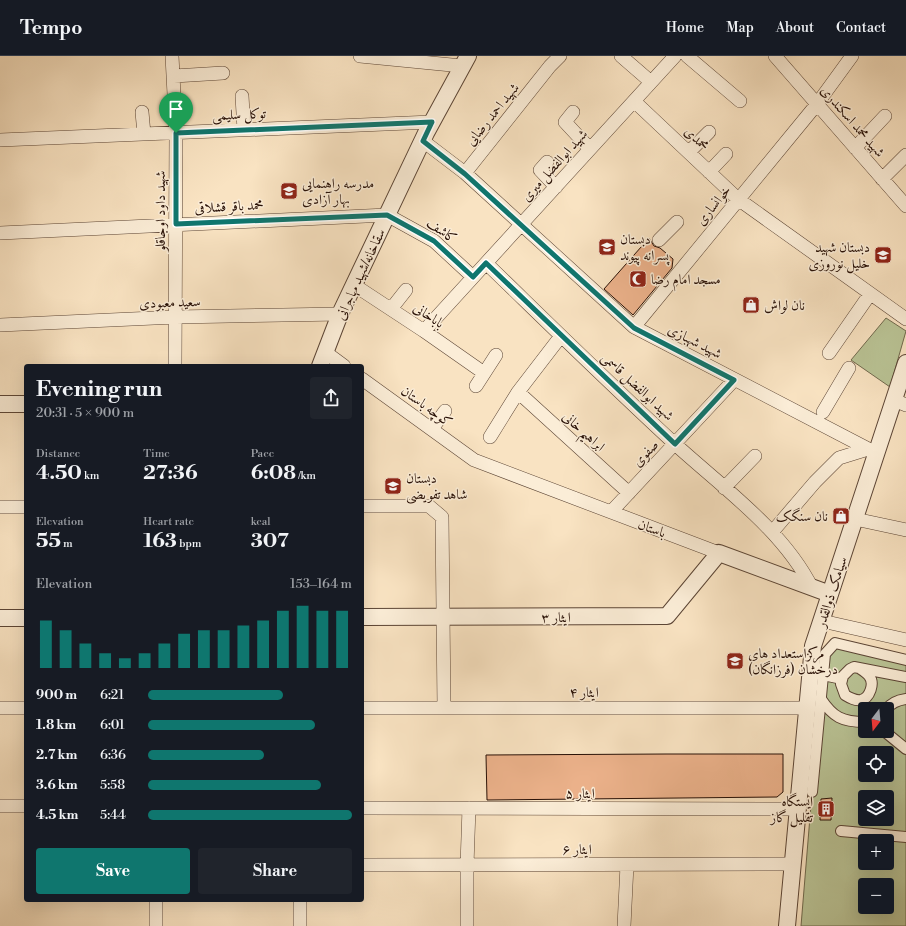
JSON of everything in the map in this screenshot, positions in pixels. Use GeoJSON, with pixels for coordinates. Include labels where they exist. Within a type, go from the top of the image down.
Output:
{"type":"FeatureCollection","features":[{"type":"Feature","properties":{"kind":"street","name":"شهید داود اوجاقلو"},"geometry":{"type":"LineString","coordinates":[[172,56],[176,133],[175,364]]}},
{"type":"Feature","properties":{"kind":"street"},"geometry":{"type":"LineString","coordinates":[[360,56],[465,61]]}},
{"type":"Feature","properties":{"kind":"street","name":"شهید احمد رضایی"},"geometry":{"type":"LineString","coordinates":[[465,174],[550,66],[560,56]]}},
{"type":"Feature","properties":{"kind":"street"},"geometry":{"type":"LineString","coordinates":[[621,56],[652,82]]}},
{"type":"Feature","properties":{"kind":"street","name":"شهید ابوالفضل میری"},"geometry":{"type":"LineString","coordinates":[[424,331],[675,56]]}},
{"type":"Feature","properties":{"kind":"street"},"geometry":{"type":"LineString","coordinates":[[687,56],[740,101]]}},
{"type":"Feature","properties":{"kind":"street","name":"شهید محمد اسکندری"},"geometry":{"type":"LineString","coordinates":[[775,56],[906,206]]}},
{"type":"Feature","properties":{"kind":"street","name":"خوانساری"},"geometry":{"type":"LineString","coordinates":[[634,328],[817,104],[852,56]]}},
{"type":"Feature","properties":{"kind":"street","name":"سقاخانه/شهید مهاجرانی"},"geometry":{"type":"LineString","coordinates":[[323,359],[340,314],[387,215],[432,122],[465,61]]}},
{"type":"Feature","properties":{"kind":"street"},"geometry":{"type":"LineString","coordinates":[[174,76],[223,73]]}},
{"type":"Feature","properties":{"kind":"street"},"geometry":{"type":"LineString","coordinates":[[242,96],[244,130]]}},
{"type":"Feature","properties":{"kind":"street","name":"محمدی"},"geometry":{"type":"LineString","coordinates":[[634,101],[738,199],[906,319]]}},
{"type":"Feature","properties":{"kind":"street"},"geometry":{"type":"LineString","coordinates":[[142,112],[144,134]]}},
{"type":"Feature","properties":{"kind":"street"},"geometry":{"type":"LineString","coordinates":[[573,112],[565,122],[590,149]]}},
{"type":"Feature","properties":{"kind":"street"},"geometry":{"type":"LineString","coordinates":[[855,148],[885,116]]}},
{"type":"Feature","properties":{"kind":"street","name":"توکل سلیمی"},"geometry":{"type":"LineString","coordinates":[[0,140],[432,122]]}},
{"type":"Feature","properties":{"kind":"street"},"geometry":{"type":"LineString","coordinates":[[689,152],[709,132]]}},
{"type":"Feature","properties":{"kind":"street","name":"شهید شهبازی"},"geometry":{"type":"LineString","coordinates":[[423,141],[465,174],[634,328],[872,451]]}},
{"type":"Feature","properties":{"kind":"street"},"geometry":{"type":"LineString","coordinates":[[709,172],[726,154]]}},
{"type":"Feature","properties":{"kind":"street"},"geometry":{"type":"LineString","coordinates":[[882,179],[906,155]]}},
{"type":"Feature","properties":{"kind":"street"},"geometry":{"type":"LineString","coordinates":[[547,162],[540,170],[556,187]]}},
{"type":"Feature","properties":{"kind":"street","name":"محمد باقر قشلاقی"},"geometry":{"type":"LineString","coordinates":[[0,232],[387,215]]}},
{"type":"Feature","properties":{"kind":"street","name":"کاشف"},"geometry":{"type":"LineString","coordinates":[[387,215],[434,241],[473,277]]}},
{"type":"Feature","properties":{"kind":"street"},"geometry":{"type":"LineString","coordinates":[[659,240],[677,222]]}},
{"type":"Feature","properties":{"kind":"street","name":"شهید ابوالفضل قاسمی"},"geometry":{"type":"LineString","coordinates":[[486,263],[675,444],[773,531],[803,570],[812,588]]}},
{"type":"Feature","properties":{"kind":"street","name":"باباخانی"},"geometry":{"type":"LineString","coordinates":[[354,285],[484,373]]}},
{"type":"Feature","properties":{"kind":"street"},"geometry":{"type":"LineString","coordinates":[[391,310],[406,290]]}},
{"type":"Feature","properties":{"kind":"street"},"geometry":{"type":"LineString","coordinates":[[829,353],[870,294]]}},
{"type":"Feature","properties":{"kind":"street","name":"سعید معبودی"},"geometry":{"type":"LineString","coordinates":[[0,325],[176,317],[340,314]]}},
{"type":"Feature","properties":{"kind":"street"},"geometry":{"type":"LineString","coordinates":[[490,437],[518,392],[561,336]]}},
{"type":"Feature","properties":{"kind":"street"},"geometry":{"type":"LineString","coordinates":[[476,386],[496,355]]}},
{"type":"Feature","properties":{"kind":"street"},"geometry":{"type":"LineString","coordinates":[[323,359],[338,364]]}},
{"type":"Feature","properties":{"kind":"street","name":"سیامک ذوالقدر"},"geometry":{"type":"LineString","coordinates":[[788,926],[813,646],[855,519],[872,451],[900,402],[906,363]]}},
{"type":"Feature","properties":{"kind":"street"},"geometry":{"type":"LineString","coordinates":[[823,412],[850,368]]}},
{"type":"Feature","properties":{"kind":"street","name":"کوچه باستان"},"geometry":{"type":"LineString","coordinates":[[364,380],[474,460]]}},
{"type":"Feature","properties":{"kind":"street","name":"صفوی"},"geometry":{"type":"LineString","coordinates":[[611,512],[734,380]]}},
{"type":"Feature","properties":{"kind":"street","name":"ابراهیم خانی"},"geometry":{"type":"LineString","coordinates":[[518,392],[629,493]]}},
{"type":"Feature","properties":{"kind":"street"},"geometry":{"type":"LineString","coordinates":[[0,404],[24,404]]}},
{"type":"Feature","properties":{"kind":"street"},"geometry":{"type":"LineString","coordinates":[[432,429],[445,411]]}},
{"type":"Feature","properties":{"kind":"street"},"geometry":{"type":"LineString","coordinates":[[773,531],[815,482],[839,458],[872,451]]}},
{"type":"Feature","properties":{"kind":"street"},"geometry":{"type":"LineString","coordinates":[[724,488],[755,456]]}},
{"type":"Feature","properties":{"kind":"street","name":"باستان"},"geometry":{"type":"LineString","coordinates":[[474,460],[830,594]]}},
{"type":"Feature","properties":{"kind":"street"},"geometry":{"type":"LineString","coordinates":[[364,506],[429,506],[442,517],[444,708]]}},
{"type":"Feature","properties":{"kind":"street"},"geometry":{"type":"LineString","coordinates":[[0,507],[24,507]]}},
{"type":"Feature","properties":{"kind":"street"},"geometry":{"type":"LineString","coordinates":[[855,519],[906,530]]}},
{"type":"Feature","properties":{"kind":"street","name":"ایثار ۳"},"geometry":{"type":"LineString","coordinates":[[364,617],[667,616],[719,553]]}},
{"type":"Feature","properties":{"kind":"street"},"geometry":{"type":"LineString","coordinates":[[0,618],[24,618]]}},
{"type":"Feature","properties":{"kind":"street"},"geometry":{"type":"LineString","coordinates":[[822,621],[906,640]]}},
{"type":"Feature","properties":{"kind":"street"},"geometry":{"type":"LineString","coordinates":[[812,792],[825,654],[835,643],[906,660]]}},
{"type":"Feature","properties":{"kind":"street"},"geometry":{"type":"LineString","coordinates":[[859,668],[870,676],[872,682],[869,693],[863,700],[858,700],[845,695],[840,684],[842,676],[850,669],[859,668],[906,677]]}},
{"type":"Feature","properties":{"kind":"street"},"geometry":{"type":"LineString","coordinates":[[823,675],[842,679]]}},
{"type":"Feature","properties":{"kind":"street"},"geometry":{"type":"LineString","coordinates":[[821,699],[829,711],[836,716],[847,721],[858,722]]}},
{"type":"Feature","properties":{"kind":"street"},"geometry":{"type":"LineString","coordinates":[[894,703],[906,699]]}},
{"type":"Feature","properties":{"kind":"street"},"geometry":{"type":"LineString","coordinates":[[0,708],[24,708]]}},
{"type":"Feature","properties":{"kind":"street","name":"ایثار ۴"},"geometry":{"type":"LineString","coordinates":[[364,708],[807,708]]}},
{"type":"Feature","properties":{"kind":"street"},"geometry":{"type":"LineString","coordinates":[[893,738],[906,749]]}},
{"type":"Feature","properties":{"kind":"street"},"geometry":{"type":"LineString","coordinates":[[0,806],[24,806]]}},
{"type":"Feature","properties":{"kind":"street","name":"ایثار ۵"},"geometry":{"type":"LineString","coordinates":[[364,808],[798,809]]}},
{"type":"Feature","properties":{"kind":"street"},"geometry":{"type":"LineString","coordinates":[[467,926],[469,808]]}},
{"type":"Feature","properties":{"kind":"street"},"geometry":{"type":"LineString","coordinates":[[841,831],[906,837]]}},
{"type":"Feature","properties":{"kind":"street","name":"ایثار ۶"},"geometry":{"type":"LineString","coordinates":[[364,865],[793,864]]}},
{"type":"Feature","properties":{"kind":"street"},"geometry":{"type":"LineString","coordinates":[[624,926],[627,865]]}},
{"type":"Feature","properties":{"kind":"street"},"geometry":{"type":"LineString","coordinates":[[156,902],[156,926]]}},
{"type":"Feature","properties":{"kind":"street"},"geometry":{"type":"LineString","coordinates":[[300,902],[300,926]]}},
{"type":"Feature","properties":{"kind":"green space"},"geometry":{"type":"Polygon","coordinates":[[[886,318],[906,331],[890,387],[851,360],[886,318]]]}},
{"type":"Feature","properties":{"kind":"green space"},"geometry":{"type":"Polygon","coordinates":[[[833,638],[906,655],[906,926],[801,926],[824,647],[833,638]]]}},
{"type":"Feature","properties":{"kind":"building","name":"مسجد امام رضا"},"geometry":{"type":"Polygon","coordinates":[[[649,238],[654,246],[660,248],[673,259],[672,268],[633,315],[604,289],[649,238]]]}},
{"type":"Feature","properties":{"kind":"building"},"geometry":{"type":"Polygon","coordinates":[[[783,754],[783,792],[777,797],[487,800],[486,755],[783,754]]]}},
{"type":"Feature","properties":{"kind":"building","name":"ایستگاه تقلیل گاز"},"geometry":{"type":"Polygon","coordinates":[[[832,798],[831,820],[820,820],[821,799],[832,798]]]}},
{"type":"Feature","properties":{"kind":"place","name":"مدرسه راهنمایی بهار آزادی"},"geometry":{"type":"Point","coordinates":[289,191]}},
{"type":"Feature","properties":{"kind":"place","name":"دبستان پسرانه پیوند"},"geometry":{"type":"Point","coordinates":[607,247]}},
{"type":"Feature","properties":{"kind":"place","name":"دبستان شهید خلیل نوروزی"},"geometry":{"type":"Point","coordinates":[883,255]}},
{"type":"Feature","properties":{"kind":"place","name":"مسجد امام رضا"},"geometry":{"type":"Point","coordinates":[638,279]}},
{"type":"Feature","properties":{"kind":"place","name":"نان لواش"},"geometry":{"type":"Point","coordinates":[751,305]}},
{"type":"Feature","properties":{"kind":"place","name":"دبستان شاهد تفویضی"},"geometry":{"type":"Point","coordinates":[393,486]}},
{"type":"Feature","properties":{"kind":"place","name":"نان سنگک"},"geometry":{"type":"Point","coordinates":[841,516]}},
{"type":"Feature","properties":{"kind":"place","name":"مرکزاستعداد های درخشان (فرزانگان)"},"geometry":{"type":"Point","coordinates":[735,661]}},
{"type":"Feature","properties":{"kind":"place","name":"ایستگاه تقلیل گاز"},"geometry":{"type":"Point","coordinates":[826,809]}},
{"type":"Feature","properties":{"kind":"route"},"geometry":{"type":"LineString","coordinates":[[432,122],[423,141],[465,174],[634,328],[734,380],[675,444],[486,263],[473,277],[434,241],[387,215],[176,224],[176,133],[432,122]]}}]}
